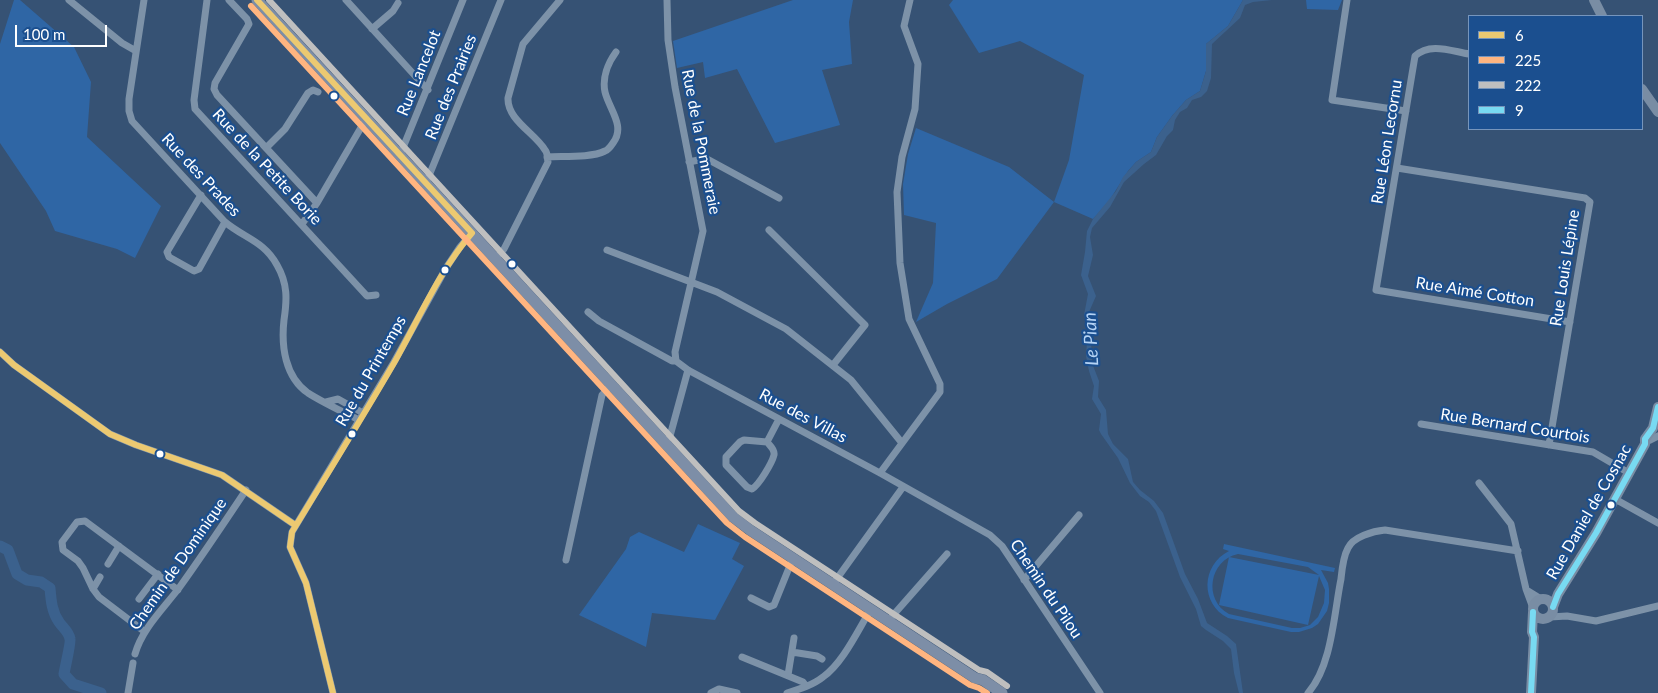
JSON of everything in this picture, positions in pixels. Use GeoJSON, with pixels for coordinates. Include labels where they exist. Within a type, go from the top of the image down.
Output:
{"type":"FeatureCollection","features":[{"type":"Feature","properties":{"kind":"main road"},"geometry":{"type":"LineString","coordinates":[[257,0],[733,517],[975,678],[993,693]]}},
{"type":"Feature","properties":{"kind":"main road"},"geometry":{"type":"LineString","coordinates":[[975,678],[983,680],[1002,693]]}},
{"type":"Feature","properties":{"kind":"street"},"geometry":{"type":"LineString","coordinates":[[69,0],[122,43],[136,51],[144,0]]}},
{"type":"Feature","properties":{"kind":"street","name":"Rue de la Petite Borie"},"geometry":{"type":"LineString","coordinates":[[207,0],[194,100],[195,110],[367,296],[376,296]]}},
{"type":"Feature","properties":{"kind":"street"},"geometry":{"type":"LineString","coordinates":[[229,0],[247,19],[249,24],[215,83],[214,89],[217,95],[317,203]]}},
{"type":"Feature","properties":{"kind":"street"},"geometry":{"type":"LineString","coordinates":[[346,0],[428,90]]}},
{"type":"Feature","properties":{"kind":"street","name":"Rue Lancelot"},"geometry":{"type":"LineString","coordinates":[[400,155],[463,0]]}},
{"type":"Feature","properties":{"kind":"street","name":"Rue des Prairies"},"geometry":{"type":"LineString","coordinates":[[426,183],[501,0]]}},
{"type":"Feature","properties":{"kind":"street"},"geometry":{"type":"LineString","coordinates":[[495,259],[504,249],[548,162],[547,151],[512,114],[508,105],[508,98],[523,44],[560,0]]}},
{"type":"Feature","properties":{"kind":"street","name":"Rue de la Pommeraie"},"geometry":{"type":"LineString","coordinates":[[667,0],[668,40],[675,87],[703,231],[675,352],[676,360]]}},
{"type":"Feature","properties":{"kind":"street"},"geometry":{"type":"LineString","coordinates":[[880,473],[940,392],[940,384],[909,319],[900,263],[897,192],[902,157],[915,109],[918,64],[904,22],[910,0]]}},
{"type":"Feature","properties":{"kind":"street"},"geometry":{"type":"LineString","coordinates":[[1347,0],[1332,100],[1406,111]]}},
{"type":"Feature","properties":{"kind":"street"},"geometry":{"type":"LineString","coordinates":[[1594,0],[1602,15]]}},
{"type":"Feature","properties":{"kind":"street"},"geometry":{"type":"LineString","coordinates":[[372,29],[393,11],[398,3]]}},
{"type":"Feature","properties":{"kind":"street","name":"Rue Léon Lecornu"},"geometry":{"type":"LineString","coordinates":[[1376,290],[1415,56],[1422,49],[1431,47],[1468,54]]}},
{"type":"Feature","properties":{"kind":"street","name":"Rue des Prades"},"geometry":{"type":"LineString","coordinates":[[136,51],[128,111],[132,121],[225,222],[234,230],[259,243],[276,264],[283,277],[286,289],[287,306],[282,344],[286,362],[295,379],[306,392],[326,402],[338,399],[361,416]]}},
{"type":"Feature","properties":{"kind":"street"},"geometry":{"type":"LineString","coordinates":[[547,157],[597,154],[607,150],[615,140],[619,129],[605,92],[605,76],[610,61],[616,52]]}},
{"type":"Feature","properties":{"kind":"street"},"geometry":{"type":"LineString","coordinates":[[266,148],[286,129],[308,93],[313,90],[318,92]]}},
{"type":"Feature","properties":{"kind":"street"},"geometry":{"type":"LineString","coordinates":[[1643,90],[1658,112]]}},
{"type":"Feature","properties":{"kind":"street"},"geometry":{"type":"LineString","coordinates":[[302,224],[317,203],[366,119]]}},
{"type":"Feature","properties":{"kind":"street"},"geometry":{"type":"LineString","coordinates":[[689,162],[703,159],[709,160],[779,198]]}},
{"type":"Feature","properties":{"kind":"street","name":"Rue Louis Lépine"},"geometry":{"type":"LineString","coordinates":[[1397,168],[1585,198],[1590,202],[1549,445]]}},
{"type":"Feature","properties":{"kind":"street"},"geometry":{"type":"LineString","coordinates":[[201,195],[167,252],[169,257],[194,271],[199,269],[225,222]]}},
{"type":"Feature","properties":{"kind":"street"},"geometry":{"type":"LineString","coordinates":[[769,230],[865,325],[833,365]]}},
{"type":"Feature","properties":{"kind":"street","name":"Rue du Printemps"},"geometry":{"type":"LineString","coordinates":[[295,524],[361,416],[446,268],[460,246],[472,233]]}},
{"type":"Feature","properties":{"kind":"street"},"geometry":{"type":"LineString","coordinates":[[607,250],[717,292],[786,329],[851,380],[902,443]]}},
{"type":"Feature","properties":{"kind":"street","name":"Rue Aimé Cotton"},"geometry":{"type":"LineString","coordinates":[[1376,290],[1570,322]]}},
{"type":"Feature","properties":{"kind":"street"},"geometry":{"type":"LineString","coordinates":[[588,312],[599,321],[672,360],[676,360],[688,370],[670,436],[664,443]]}},
{"type":"Feature","properties":{"kind":"street"},"geometry":{"type":"LineString","coordinates":[[0,352],[110,434],[222,475],[295,524],[290,547],[306,583],[333,693]]}},
{"type":"Feature","properties":{"kind":"street","name":"Rue des Villas"},"geometry":{"type":"LineString","coordinates":[[688,370],[903,486]]}},
{"type":"Feature","properties":{"kind":"street"},"geometry":{"type":"LineString","coordinates":[[566,560],[602,396],[611,386]]}},
{"type":"Feature","properties":{"kind":"street","name":"Rue Daniel de Cosnac"},"geometry":{"type":"LineString","coordinates":[[1534,637],[1539,627],[1551,613],[1558,594],[1629,473],[1651,440],[1645,439],[1657,427],[1658,407]]}},
{"type":"Feature","properties":{"kind":"street"},"geometry":{"type":"LineString","coordinates":[[767,442],[780,419]]}},
{"type":"Feature","properties":{"kind":"street","name":"Rue Bernard Courtois"},"geometry":{"type":"LineString","coordinates":[[1421,424],[1593,452],[1629,473]]}},
{"type":"Feature","properties":{"kind":"street"},"geometry":{"type":"LineString","coordinates":[[744,440],[767,442],[773,449],[774,455],[757,486],[752,489],[747,487],[726,465],[726,457],[744,440]]}},
{"type":"Feature","properties":{"kind":"street"},"geometry":{"type":"LineString","coordinates":[[1479,483],[1511,524],[1526,589],[1533,610],[1540,619],[1551,613],[1596,621],[1658,606]]}},
{"type":"Feature","properties":{"kind":"street"},"geometry":{"type":"LineString","coordinates":[[833,584],[903,486]]}},
{"type":"Feature","properties":{"kind":"street","name":"Chemin du Pilou"},"geometry":{"type":"LineString","coordinates":[[903,486],[990,535],[1002,546],[1100,693]]}},
{"type":"Feature","properties":{"kind":"street","name":"Chemin de Dominique"},"geometry":{"type":"LineString","coordinates":[[135,654],[145,632],[178,590],[246,490]]}},
{"type":"Feature","properties":{"kind":"street"},"geometry":{"type":"LineString","coordinates":[[1615,499],[1658,523]]}},
{"type":"Feature","properties":{"kind":"street"},"geometry":{"type":"LineString","coordinates":[[1024,580],[1079,515]]}},
{"type":"Feature","properties":{"kind":"street"},"geometry":{"type":"LineString","coordinates":[[145,632],[99,597],[78,561],[63,550],[62,542],[77,522],[80,520],[85,521],[178,590]]}},
{"type":"Feature","properties":{"kind":"street"},"geometry":{"type":"LineString","coordinates":[[1308,693],[1326,662],[1343,565],[1348,547],[1355,541],[1374,531],[1385,530],[1518,551]]}},
{"type":"Feature","properties":{"kind":"street"},"geometry":{"type":"LineString","coordinates":[[108,564],[119,546]]}},
{"type":"Feature","properties":{"kind":"street"},"geometry":{"type":"LineString","coordinates":[[888,621],[947,554]]}},
{"type":"Feature","properties":{"kind":"street"},"geometry":{"type":"LineString","coordinates":[[751,598],[769,607],[774,605],[793,558]]}},
{"type":"Feature","properties":{"kind":"street"},"geometry":{"type":"LineString","coordinates":[[139,599],[158,574]]}},
{"type":"Feature","properties":{"kind":"street"},"geometry":{"type":"LineString","coordinates":[[93,589],[100,577]]}},
{"type":"Feature","properties":{"kind":"street"},"geometry":{"type":"LineString","coordinates":[[1526,589],[1551,602],[1551,613]]}},
{"type":"Feature","properties":{"kind":"street","name":"Rue Daniel de Cosnac"},"geometry":{"type":"LineString","coordinates":[[1543,599],[1558,594]]}},
{"type":"Feature","properties":{"kind":"street"},"geometry":{"type":"LineString","coordinates":[[1531,693],[1534,637],[1532,632],[1533,610],[1535,602],[1543,599]]}},
{"type":"Feature","properties":{"kind":"street"},"geometry":{"type":"LineString","coordinates":[[787,693],[824,677],[835,666],[871,610]]}},
{"type":"Feature","properties":{"kind":"street"},"geometry":{"type":"LineString","coordinates":[[788,675],[794,638]]}},
{"type":"Feature","properties":{"kind":"street"},"geometry":{"type":"LineString","coordinates":[[792,652],[817,656],[822,659]]}},
{"type":"Feature","properties":{"kind":"street"},"geometry":{"type":"LineString","coordinates":[[742,657],[788,675],[803,682],[806,686]]}},
{"type":"Feature","properties":{"kind":"street"},"geometry":{"type":"LineString","coordinates":[[128,693],[133,662]]}},
{"type":"Feature","properties":{"kind":"street"},"geometry":{"type":"LineString","coordinates":[[710,693],[720,689],[737,693]]}},
{"type":"Feature","properties":{"kind":"shaded area"},"geometry":{"type":"Polygon","coordinates":[[[14,0],[20,0],[74,47],[91,82],[87,137],[161,206],[135,258],[117,249],[55,231],[46,211],[0,143],[0,44],[14,0]]]}},
{"type":"Feature","properties":{"kind":"shaded area"},"geometry":{"type":"Polygon","coordinates":[[[793,0],[853,0],[849,22],[852,64],[822,70],[840,125],[775,143],[737,69],[705,78],[703,62],[677,68],[673,41],[793,0]]]}},
{"type":"Feature","properties":{"kind":"shaded area"},"geometry":{"type":"Polygon","coordinates":[[[953,0],[1243,0],[1228,26],[1206,44],[1206,71],[1200,91],[1186,100],[1172,116],[1157,137],[1151,152],[1136,162],[1128,171],[1109,201],[1093,219],[1054,202],[1069,160],[1084,75],[1020,41],[979,53],[949,5],[953,0]]]}},
{"type":"Feature","properties":{"kind":"shaded area"},"geometry":{"type":"Polygon","coordinates":[[[1306,0],[1342,0],[1338,10],[1307,9],[1306,0]]]}},
{"type":"Feature","properties":{"kind":"shaded area"},"geometry":{"type":"Polygon","coordinates":[[[916,128],[1009,167],[1054,202],[997,279],[916,322],[933,283],[936,223],[904,215],[903,184],[908,154],[916,128]]]}},
{"type":"Feature","properties":{"kind":"shaded area"},"geometry":{"type":"Polygon","coordinates":[[[698,524],[740,543],[732,559],[744,566],[715,620],[652,613],[646,647],[579,615],[626,549],[630,537],[639,532],[684,552],[698,524]]]}},
{"type":"Feature","properties":{"kind":"shaded area"},"geometry":{"type":"Polygon","coordinates":[[[1224,544],[1335,568],[1334,572],[1321,570],[1328,583],[1329,603],[1327,611],[1318,624],[1299,632],[1291,632],[1228,618],[1219,612],[1212,604],[1207,584],[1213,565],[1229,551],[1223,549],[1224,544]],[[1238,554],[1230,557],[1319,575],[1308,567],[1238,554]],[[1229,557],[1221,564],[1213,581],[1213,590],[1215,600],[1221,608],[1229,614],[1292,628],[1310,625],[1318,617],[1324,603],[1325,590],[1319,576],[1308,625],[1219,605],[1229,557]]]}},
{"type":"Feature","properties":{"kind":"water","name":"Le Pian"},"geometry":{"type":"Polygon","coordinates":[[[1243,0],[1272,0],[1245,5],[1240,18],[1212,44],[1211,78],[1207,91],[1201,97],[1192,100],[1187,108],[1180,112],[1175,120],[1173,130],[1167,136],[1156,155],[1124,182],[1110,207],[1092,228],[1090,237],[1093,255],[1088,276],[1096,296],[1089,312],[1094,324],[1091,340],[1092,363],[1099,381],[1098,397],[1106,410],[1108,434],[1113,444],[1128,459],[1133,482],[1154,501],[1163,513],[1185,574],[1198,599],[1207,623],[1236,644],[1243,693],[1239,693],[1231,649],[1201,626],[1196,609],[1180,577],[1156,511],[1149,502],[1140,496],[1130,483],[1118,458],[1099,430],[1101,414],[1092,399],[1094,386],[1086,356],[1088,328],[1084,315],[1088,294],[1081,275],[1087,231],[1093,219],[1116,191],[1123,177],[1136,162],[1151,152],[1157,137],[1172,116],[1186,100],[1200,91],[1206,71],[1206,44],[1228,26],[1243,0]]]}},
{"type":"Feature","properties":{"kind":"waterway"},"geometry":{"type":"LineString","coordinates":[[0,546],[8,550],[17,574],[27,580],[41,582],[50,588],[51,602],[55,614],[70,639],[64,674],[73,684],[101,693]]}},
{"type":"Feature","properties":{"kind":"transit line","name":"6"},"geometry":{"type":"LineString","coordinates":[[257,0],[472,233]]}},
{"type":"Feature","properties":{"kind":"transit line","name":"222"},"geometry":{"type":"LineString","coordinates":[[269,0],[739,511],[979,670],[987,672],[1007,686]]}},
{"type":"Feature","properties":{"kind":"transit line","name":"225"},"geometry":{"type":"LineString","coordinates":[[251,6],[727,523],[745,537],[970,685],[987,693]]}},
{"type":"Feature","properties":{"kind":"transit line","name":"6"},"geometry":{"type":"LineString","coordinates":[[333,693],[306,583],[290,547],[292,532],[394,363],[439,279],[472,233]]}},
{"type":"Feature","properties":{"kind":"transit line","name":"6"},"geometry":{"type":"LineString","coordinates":[[0,352],[14,365],[110,434],[222,475],[295,525]]}},
{"type":"Feature","properties":{"kind":"transit line","name":"9"},"geometry":{"type":"LineString","coordinates":[[1553,607],[1558,594],[1596,533],[1645,444],[1645,439],[1653,428],[1658,407]]}},
{"type":"Feature","properties":{"kind":"transit line","name":"9"},"geometry":{"type":"LineString","coordinates":[[1531,693],[1534,637],[1532,632],[1533,612]]}}]}
